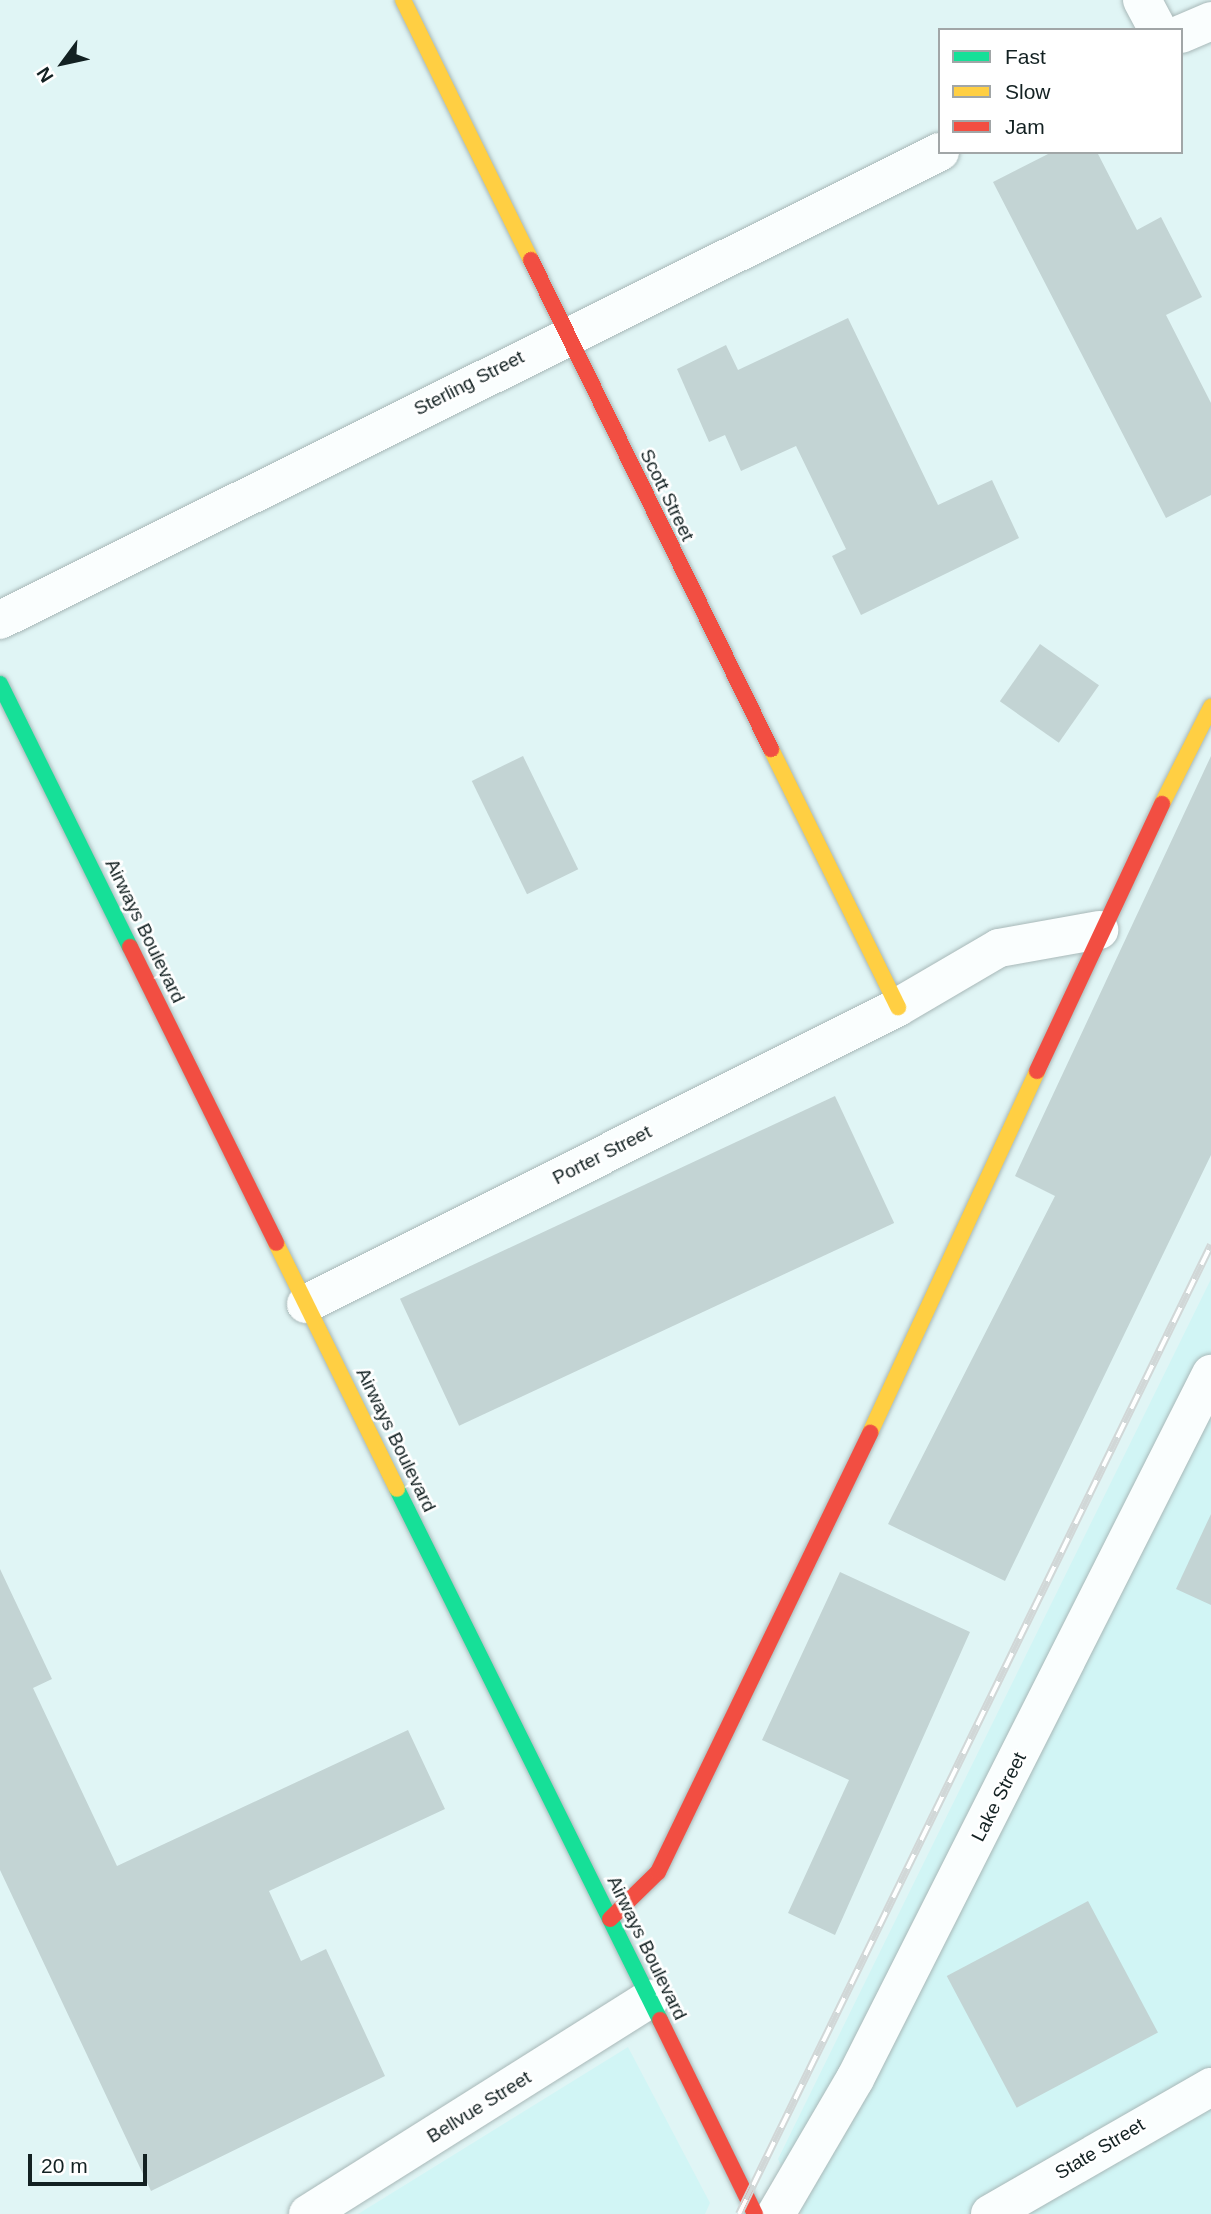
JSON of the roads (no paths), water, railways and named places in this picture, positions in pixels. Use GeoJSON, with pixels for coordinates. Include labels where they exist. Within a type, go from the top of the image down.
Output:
{"type":"FeatureCollection","features":[{"type":"Feature","properties":{"kind":"street","name":"Scott Street"},"geometry":{"type":"LineString","coordinates":[[403,0],[564,335],[898,1007]]}},
{"type":"Feature","properties":{"kind":"street"},"geometry":{"type":"LineString","coordinates":[[1142,0],[1157,28]]}},
{"type":"Feature","properties":{"kind":"street"},"geometry":{"type":"LineString","coordinates":[[1183,33],[1211,21]]}},
{"type":"Feature","properties":{"kind":"street","name":"Sterling Street"},"geometry":{"type":"LineString","coordinates":[[0,620],[564,335],[938,153]]}},
{"type":"Feature","properties":{"kind":"street","name":"Airways Boulevard"},"geometry":{"type":"LineString","coordinates":[[0,684],[755,2214]]}},
{"type":"Feature","properties":{"kind":"street"},"geometry":{"type":"LineString","coordinates":[[610,1919],[658,1872],[955,1258],[1099,930],[1211,707]]}},
{"type":"Feature","properties":{"kind":"street","name":"Porter Street"},"geometry":{"type":"LineString","coordinates":[[306,1304],[898,1007],[999,948],[1099,930]]}},
{"type":"Feature","properties":{"kind":"street","name":"Lake Street"},"geometry":{"type":"LineString","coordinates":[[776,2214],[855,2079],[1211,1374]]}},
{"type":"Feature","properties":{"kind":"street","name":"Bellvue Street"},"geometry":{"type":"LineString","coordinates":[[308,2214],[650,1999]]}},
{"type":"Feature","properties":{"kind":"street","name":"State Street"},"geometry":{"type":"LineString","coordinates":[[990,2214],[1211,2087]]}},
{"type":"Feature","properties":{"kind":"railway"},"geometry":{"type":"LineString","coordinates":[[739,2214],[1211,1245]]}}]}
